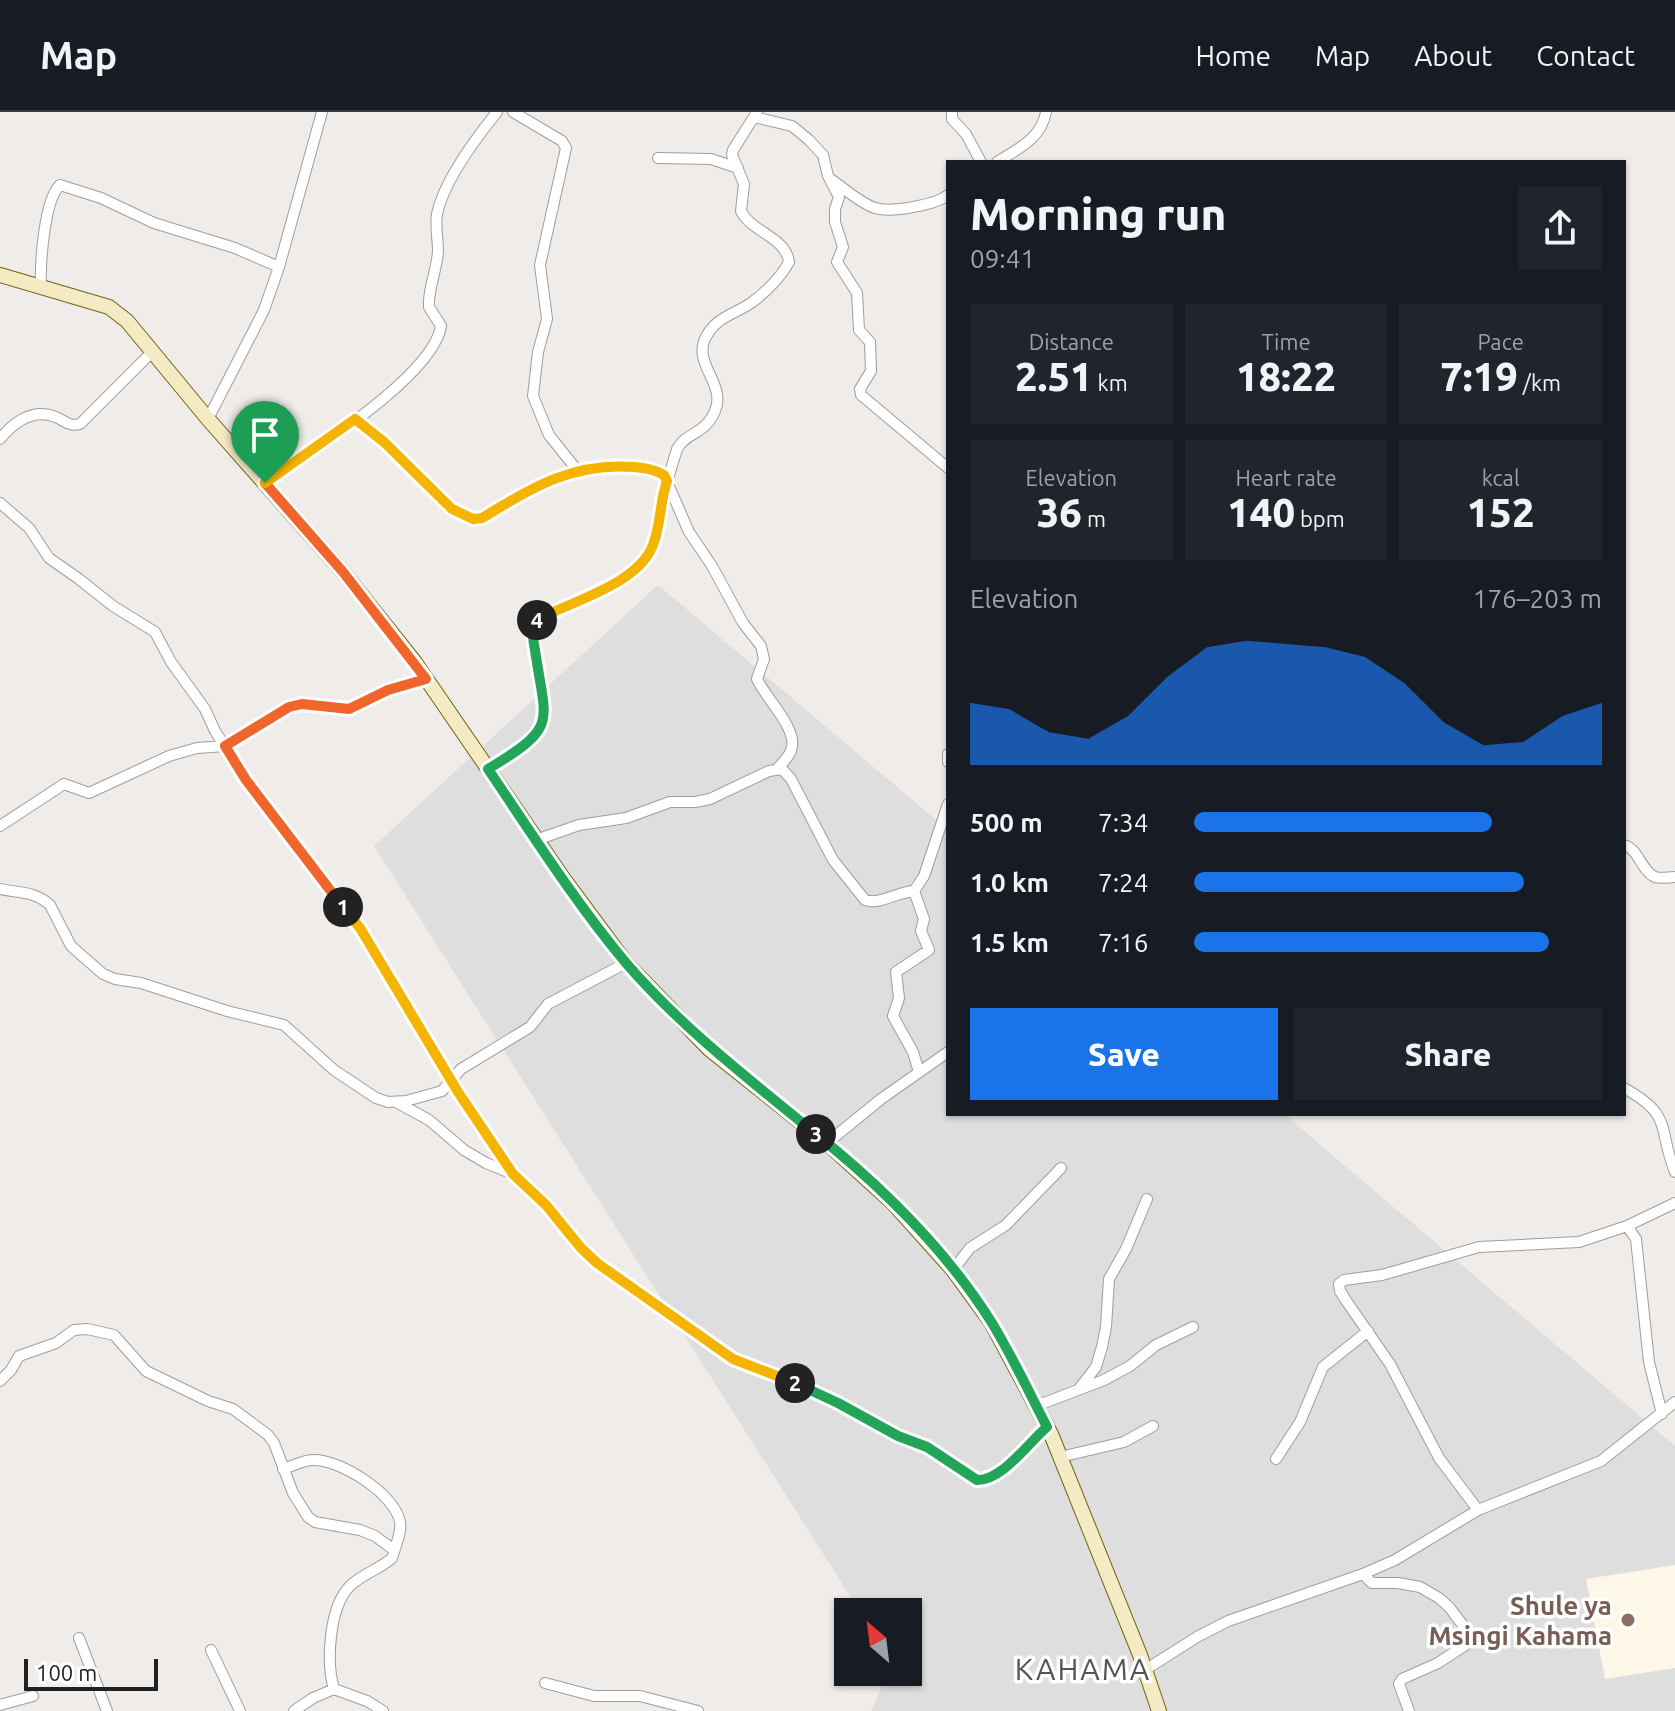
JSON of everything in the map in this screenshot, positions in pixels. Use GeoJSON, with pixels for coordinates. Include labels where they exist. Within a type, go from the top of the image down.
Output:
{"type":"FeatureCollection","features":[{"type":"Feature","properties":{"kind":"main road"},"geometry":{"type":"LineString","coordinates":[[0,275],[109,307],[127,321],[208,419],[343,572],[426,679],[536,840],[626,963],[709,1049],[827,1143],[892,1202],[953,1270],[991,1322],[1047,1427],[1159,1711]]}},
{"type":"Feature","properties":{"kind":"street"},"geometry":{"type":"LineString","coordinates":[[208,419],[255,331],[279,267],[322,112]]}},
{"type":"Feature","properties":{"kind":"street"},"geometry":{"type":"LineString","coordinates":[[265,483],[398,389],[438,337],[441,326],[429,307],[438,252],[435,233],[437,212],[447,187],[497,112]]}},
{"type":"Feature","properties":{"kind":"street"},"geometry":{"type":"LineString","coordinates":[[513,112],[562,141],[566,148],[540,265],[547,319],[538,352],[533,396],[549,435],[577,470]]}},
{"type":"Feature","properties":{"kind":"street"},"geometry":{"type":"LineString","coordinates":[[952,112],[952,119],[966,134],[980,160]]}},
{"type":"Feature","properties":{"kind":"street"},"geometry":{"type":"LineString","coordinates":[[1000,160],[1035,138],[1046,112]]}},
{"type":"Feature","properties":{"kind":"street"},"geometry":{"type":"LineString","coordinates":[[488,769],[520,749],[542,724],[545,710],[532,633],[537,620],[623,579],[646,559],[654,544],[660,505],[681,442],[701,431],[717,408],[718,394],[703,361],[701,349],[704,338],[714,324],[756,299],[784,272],[789,262],[784,248],[744,218],[741,211],[744,184],[732,155],[756,114],[792,126],[809,140],[823,155],[828,176],[839,197],[835,222],[843,247],[837,262],[857,293],[859,330],[870,342],[871,371],[860,389],[861,395],[946,466]]}},
{"type":"Feature","properties":{"kind":"street"},"geometry":{"type":"LineString","coordinates":[[658,158],[711,159],[738,168]]}},
{"type":"Feature","properties":{"kind":"street"},"geometry":{"type":"LineString","coordinates":[[828,176],[877,208],[916,206],[946,196]]}},
{"type":"Feature","properties":{"kind":"street"},"geometry":{"type":"LineString","coordinates":[[41,287],[44,231],[54,192],[60,185],[101,198],[154,223],[235,248],[279,267]]}},
{"type":"Feature","properties":{"kind":"street"},"geometry":{"type":"LineString","coordinates":[[0,439],[18,421],[28,416],[42,414],[70,425],[80,424],[152,352]]}},
{"type":"Feature","properties":{"kind":"street"},"geometry":{"type":"LineString","coordinates":[[355,419],[384,442],[452,509],[473,519],[482,518],[562,474],[577,470],[616,466],[657,471],[667,481],[689,532],[712,566],[743,623],[761,646],[764,659],[757,679],[781,716],[793,743],[778,768],[710,799],[670,802],[626,818],[579,825],[536,840]]}},
{"type":"Feature","properties":{"kind":"street"},"geometry":{"type":"LineString","coordinates":[[0,503],[29,528],[49,558],[113,606],[152,629],[205,709],[246,780],[360,928],[451,1079],[513,1174],[546,1205],[597,1263],[733,1359],[773,1373],[838,1403],[898,1436],[938,1453],[977,1480],[986,1480],[1009,1465],[1047,1427]]}},
{"type":"Feature","properties":{"kind":"street"},"geometry":{"type":"LineString","coordinates":[[0,826],[64,784],[89,793],[169,756],[197,748],[225,746],[289,707],[302,704],[349,709],[388,690],[426,679]]}},
{"type":"Feature","properties":{"kind":"street"},"geometry":{"type":"LineString","coordinates":[[778,768],[786,771],[833,860],[865,900],[873,902],[914,891],[924,876],[946,810]]}},
{"type":"Feature","properties":{"kind":"street"},"geometry":{"type":"LineString","coordinates":[[1626,846],[1651,874],[1661,878],[1675,877]]}},
{"type":"Feature","properties":{"kind":"street"},"geometry":{"type":"LineString","coordinates":[[0,889],[32,894],[45,900],[71,946],[103,974],[284,1025],[348,1080],[376,1098],[396,1102],[429,1120],[464,1150],[513,1174]]}},
{"type":"Feature","properties":{"kind":"street"},"geometry":{"type":"LineString","coordinates":[[914,891],[924,919],[921,931],[929,948],[896,972],[899,998],[893,1016],[913,1052],[919,1072]]}},
{"type":"Feature","properties":{"kind":"street"},"geometry":{"type":"LineString","coordinates":[[396,1102],[442,1091],[461,1069],[530,1027],[548,1004],[626,963]]}},
{"type":"Feature","properties":{"kind":"street"},"geometry":{"type":"LineString","coordinates":[[827,1143],[946,1053]]}},
{"type":"Feature","properties":{"kind":"street"},"geometry":{"type":"LineString","coordinates":[[1626,1089],[1655,1108],[1675,1172]]}},
{"type":"Feature","properties":{"kind":"street"},"geometry":{"type":"LineString","coordinates":[[953,1270],[970,1248],[1006,1225],[1061,1168]]}},
{"type":"Feature","properties":{"kind":"street"},"geometry":{"type":"LineString","coordinates":[[1079,1389],[1096,1367],[1102,1347],[1109,1279],[1126,1249],[1147,1199]]}},
{"type":"Feature","properties":{"kind":"street"},"geometry":{"type":"LineString","coordinates":[[1478,1510],[1439,1458],[1390,1364],[1340,1291],[1339,1284],[1344,1280],[1382,1275],[1479,1247],[1574,1243],[1627,1226],[1675,1203]]}},
{"type":"Feature","properties":{"kind":"street"},"geometry":{"type":"LineString","coordinates":[[1627,1226],[1636,1239],[1649,1362],[1662,1414]]}},
{"type":"Feature","properties":{"kind":"street"},"geometry":{"type":"LineString","coordinates":[[1036,1406],[1130,1366],[1156,1345],[1193,1327]]}},
{"type":"Feature","properties":{"kind":"street"},"geometry":{"type":"LineString","coordinates":[[0,1381],[19,1356],[56,1343],[74,1330],[104,1331],[114,1335],[146,1371],[208,1401],[233,1409],[268,1435],[308,1517],[315,1522],[360,1530],[375,1536],[394,1550]]}},
{"type":"Feature","properties":{"kind":"street"},"geometry":{"type":"LineString","coordinates":[[1276,1459],[1300,1422],[1323,1367],[1368,1331]]}},
{"type":"Feature","properties":{"kind":"street"},"geometry":{"type":"LineString","coordinates":[[1145,1670],[1228,1621],[1363,1574],[1395,1560],[1478,1510],[1601,1461],[1675,1402]]}},
{"type":"Feature","properties":{"kind":"street"},"geometry":{"type":"LineString","coordinates":[[1060,1457],[1124,1442],[1153,1426]]}},
{"type":"Feature","properties":{"kind":"street"},"geometry":{"type":"LineString","coordinates":[[283,1469],[309,1459],[320,1460],[370,1482],[399,1517],[401,1526],[392,1558],[351,1584],[342,1596],[329,1650],[334,1689]]}},
{"type":"Feature","properties":{"kind":"street"},"geometry":{"type":"LineString","coordinates":[[1363,1574],[1372,1583],[1420,1587],[1449,1607],[1468,1632],[1467,1644],[1438,1663],[1402,1679],[1399,1684],[1409,1711]]}},
{"type":"Feature","properties":{"kind":"street"},"geometry":{"type":"LineString","coordinates":[[79,1638],[107,1711]]}},
{"type":"Feature","properties":{"kind":"street"},"geometry":{"type":"LineString","coordinates":[[211,1650],[240,1711]]}},
{"type":"Feature","properties":{"kind":"street"},"geometry":{"type":"LineString","coordinates":[[545,1683],[594,1696],[640,1696],[698,1711]]}},
{"type":"Feature","properties":{"kind":"street"},"geometry":{"type":"LineString","coordinates":[[294,1711],[334,1689],[367,1701],[383,1711]]}},
{"type":"Feature","properties":{"kind":"street"},"geometry":{"type":"LineString","coordinates":[[0,1705],[33,1696]]}},
{"type":"Feature","properties":{"kind":"shaded area"},"geometry":{"type":"Polygon","coordinates":[[[658,585],[946,828],[946,1116],[1286,1116],[1675,1446],[1675,1711],[871,1711],[882,1686],[922,1686],[922,1598],[851,1598],[374,846],[658,585]]]}},
{"type":"Feature","properties":{"kind":"shaded area"},"geometry":{"type":"Polygon","coordinates":[[[1675,1565],[1675,1668],[1605,1679],[1586,1579],[1675,1565]]]}},
{"type":"Feature","properties":{"kind":"place","name":"Shule ya Msingi Kahama"},"geometry":{"type":"Point","coordinates":[1628,1620]}},
{"type":"Feature","properties":{"kind":"district","name":"KAHAMA"},"geometry":{"type":"Point","coordinates":[1083,1669]}},
{"type":"Feature","properties":{"kind":"route"},"geometry":{"type":"LineString","coordinates":[[355,419],[384,442],[452,509],[473,519],[482,518],[523,493],[577,470],[616,466],[645,468],[664,475],[667,481],[654,544],[646,559],[623,579],[547,614],[533,626],[545,710],[542,724],[535,736],[520,749],[488,769],[626,963],[709,1049],[827,1143],[892,1202],[953,1270],[991,1322],[1047,1427],[1009,1465],[986,1480],[977,1480],[927,1447],[898,1436],[838,1403],[773,1373],[733,1359],[597,1263],[546,1205],[513,1174],[458,1092],[360,928],[246,780],[225,746],[289,707],[302,704],[349,709],[388,690],[426,679],[343,572],[265,483],[355,419]]}}]}
